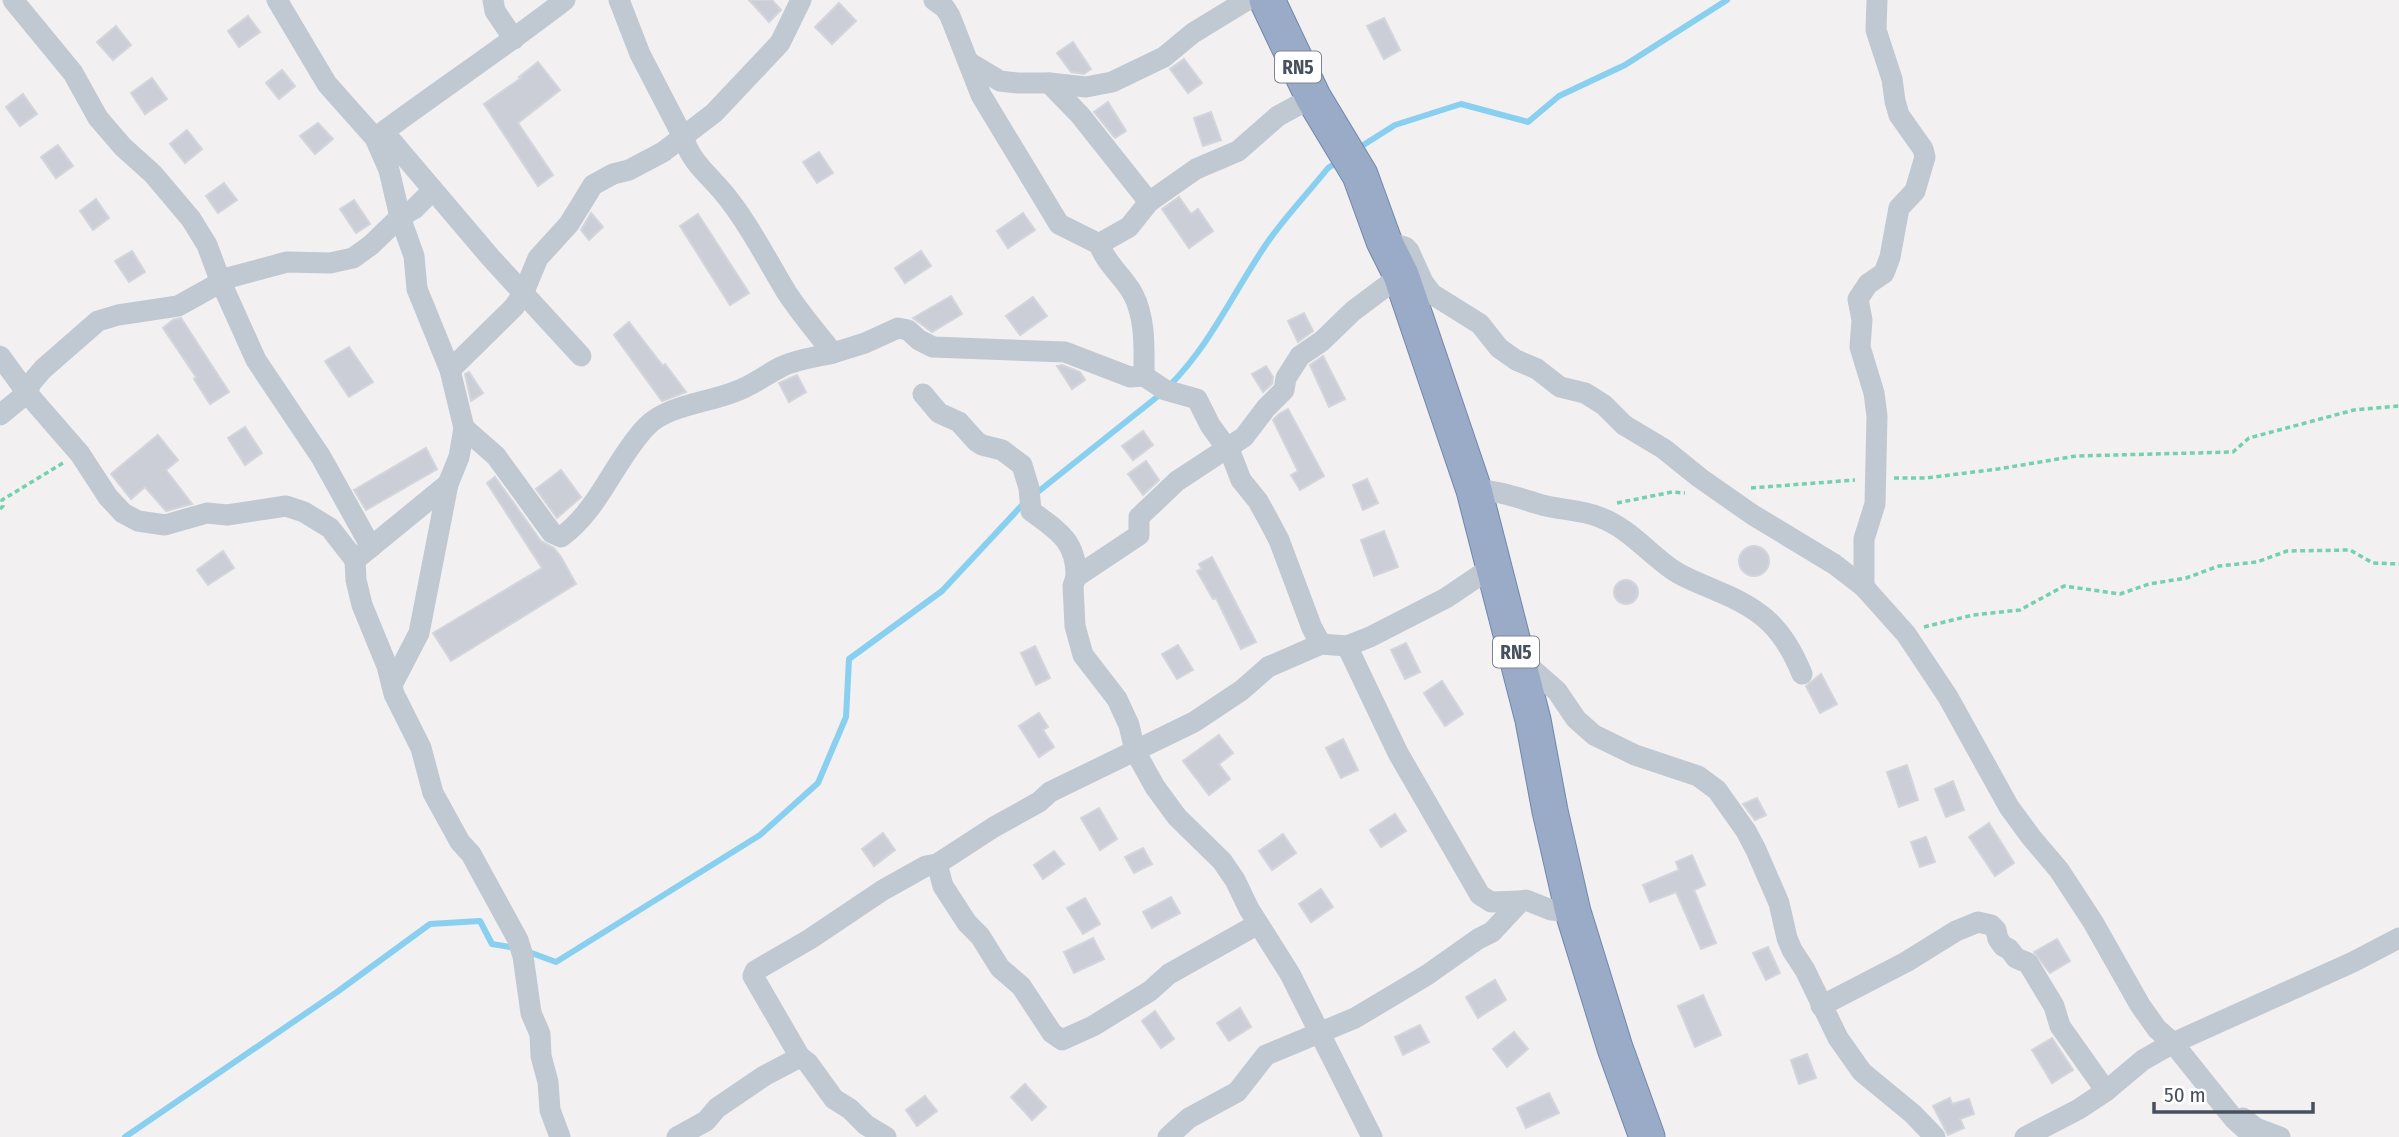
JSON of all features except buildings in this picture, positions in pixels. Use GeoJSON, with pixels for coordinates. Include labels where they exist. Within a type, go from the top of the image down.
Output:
{"type":"FeatureCollection","features":[{"type":"Feature","properties":{"kind":"highway","name":"RN5"},"geometry":{"type":"LineString","coordinates":[[1267,0],[1313,97],[1360,175],[1384,241],[1401,275],[1474,490],[1533,720],[1573,912],[1615,1048],[1647,1137]]}},
{"type":"Feature","properties":{"kind":"street"},"geometry":{"type":"LineString","coordinates":[[13,0],[73,73],[98,118],[123,147],[153,174],[191,219],[207,245],[257,360],[321,457],[363,554]]}},
{"type":"Feature","properties":{"kind":"street"},"geometry":{"type":"LineString","coordinates":[[277,0],[327,84],[433,190],[581,356]]}},
{"type":"Feature","properties":{"kind":"street"},"geometry":{"type":"LineString","coordinates":[[493,0],[495,11],[513,39]]}},
{"type":"Feature","properties":{"kind":"street"},"geometry":{"type":"LineString","coordinates":[[380,135],[565,0]]}},
{"type":"Feature","properties":{"kind":"street"},"geometry":{"type":"LineString","coordinates":[[619,0],[640,54],[696,164],[730,201],[764,251],[794,304],[833,353]]}},
{"type":"Feature","properties":{"kind":"street"},"geometry":{"type":"LineString","coordinates":[[450,370],[503,320],[523,294],[538,258],[569,224],[593,185],[619,171],[629,170],[678,143],[683,136],[714,113],[780,43],[801,0]]}},
{"type":"Feature","properties":{"kind":"street"},"geometry":{"type":"LineString","coordinates":[[934,0],[945,8],[950,16],[981,95],[1059,224],[1099,244],[1104,257],[1133,295],[1143,329],[1144,376]]}},
{"type":"Feature","properties":{"kind":"street"},"geometry":{"type":"LineString","coordinates":[[970,63],[1000,81],[1086,87],[1112,82],[1164,57],[1193,33],[1247,0]]}},
{"type":"Feature","properties":{"kind":"street"},"geometry":{"type":"LineString","coordinates":[[1864,586],[1864,539],[1873,513],[1877,416],[1874,393],[1860,347],[1862,320],[1858,299],[1868,284],[1884,273],[1890,257],[1899,208],[1915,191],[1925,157],[1923,149],[1899,115],[1892,79],[1876,30],[1877,0]]}},
{"type":"Feature","properties":{"kind":"street"},"geometry":{"type":"LineString","coordinates":[[1049,83],[1080,115],[1149,202]]}},
{"type":"Feature","properties":{"kind":"street"},"geometry":{"type":"LineString","coordinates":[[1099,244],[1129,227],[1149,202],[1196,169],[1238,151],[1278,116],[1313,97]]}},
{"type":"Feature","properties":{"kind":"street"},"geometry":{"type":"LineString","coordinates":[[380,135],[400,216],[414,256],[417,289],[450,370],[464,428],[460,457],[448,484],[419,633],[392,684]]}},
{"type":"Feature","properties":{"kind":"street"},"geometry":{"type":"LineString","coordinates":[[0,415],[27,393],[31,383],[43,369],[98,321],[118,315],[178,306],[220,280],[287,262],[330,262],[354,258],[433,190]]}},
{"type":"Feature","properties":{"kind":"street"},"geometry":{"type":"LineString","coordinates":[[1384,241],[1405,247],[1432,294],[1477,321],[1499,348],[1516,360],[1537,369],[1560,387],[1585,393],[1604,404],[1624,425],[1664,449],[1724,495],[1864,586],[1906,634],[1958,711],[2009,807],[2059,870],[2119,966],[2140,1006],[2157,1029],[2173,1043],[2227,1107],[2234,1119],[2254,1137]]}},
{"type":"Feature","properties":{"kind":"street"},"geometry":{"type":"LineString","coordinates":[[1076,577],[1139,535],[1138,521],[1142,513],[1177,481],[1244,437],[1266,408],[1280,396],[1286,386],[1286,378],[1300,356],[1401,275]]}},
{"type":"Feature","properties":{"kind":"street"},"geometry":{"type":"LineString","coordinates":[[464,428],[496,456],[552,533],[561,537],[589,510],[625,453],[648,424],[666,414],[733,393],[758,382],[783,366],[865,343],[898,328],[908,330],[933,347],[1065,352],[1130,377],[1144,376],[1165,390],[1197,399],[1210,425],[1227,449],[1241,480],[1258,501],[1279,540],[1312,628],[1321,644]]}},
{"type":"Feature","properties":{"kind":"street"},"geometry":{"type":"LineString","coordinates":[[0,356],[27,393],[80,454],[108,497],[123,513],[138,521],[165,525],[207,513],[228,514],[286,506],[304,512],[330,528],[363,554]]}},
{"type":"Feature","properties":{"kind":"street"},"geometry":{"type":"LineString","coordinates":[[923,394],[939,413],[959,422],[976,441],[1002,450],[1025,468],[1031,510],[1059,531],[1066,540],[1076,564],[1073,598],[1077,639],[1087,662],[1117,699],[1135,751],[1150,781],[1177,817],[1222,861],[1235,880],[1258,924],[1290,974],[1372,1137]]}},
{"type":"Feature","properties":{"kind":"street"},"geometry":{"type":"LineString","coordinates":[[448,484],[363,554],[356,580],[362,605],[394,694],[402,705],[421,748],[433,793],[460,842],[471,854],[518,940],[523,956],[531,1013],[540,1034],[550,1110],[560,1137]]}},
{"type":"Feature","properties":{"kind":"street"},"geometry":{"type":"LineString","coordinates":[[1474,490],[1493,490],[1541,505],[1578,511],[1610,522],[1643,544],[1674,571],[1746,605],[1776,626],[1794,653],[1802,674]]}},
{"type":"Feature","properties":{"kind":"street"},"geometry":{"type":"LineString","coordinates":[[886,1137],[834,1098],[808,1063],[800,1057],[753,974],[883,890],[926,866],[937,864],[994,827],[1040,802],[1050,792],[1194,722],[1242,690],[1268,667],[1321,644],[1346,646],[1388,628],[1446,598],[1495,565]]}},
{"type":"Feature","properties":{"kind":"street"},"geometry":{"type":"LineString","coordinates":[[1346,646],[1398,753],[1480,895],[1491,902],[1526,900],[1551,910],[1573,912]]}},
{"type":"Feature","properties":{"kind":"street"},"geometry":{"type":"LineString","coordinates":[[1517,656],[1557,691],[1576,719],[1594,735],[1635,755],[1698,776],[1717,790],[1756,850],[1779,903],[1787,938],[1838,1038],[1862,1072],[1913,1114],[1935,1137]]}},
{"type":"Feature","properties":{"kind":"street"},"geometry":{"type":"LineString","coordinates":[[937,864],[943,886],[960,914],[980,936],[1000,968],[1021,986],[1052,1033],[1062,1040],[1093,1026],[1150,991],[1170,974],[1258,924]]}},
{"type":"Feature","properties":{"kind":"street"},"geometry":{"type":"LineString","coordinates":[[1168,1137],[1189,1118],[1237,1092],[1266,1055],[1362,1014],[1427,975],[1486,936],[1521,901]]}},
{"type":"Feature","properties":{"kind":"street"},"geometry":{"type":"LineString","coordinates":[[1821,1006],[1906,962],[1956,931],[1978,922],[1985,923],[1996,930],[2003,946],[2016,958],[2028,963],[2054,1006],[2060,1026],[2106,1091]]}},
{"type":"Feature","properties":{"kind":"street"},"geometry":{"type":"LineString","coordinates":[[2025,1137],[2079,1109],[2106,1091],[2143,1060],[2173,1043],[2353,962],[2399,938]]}},
{"type":"Feature","properties":{"kind":"street"},"geometry":{"type":"LineString","coordinates":[[677,1137],[705,1121],[718,1108],[764,1076],[800,1057]]}},
{"type":"Feature","properties":{"kind":"street"},"geometry":{"type":"LineString","coordinates":[[2227,1107],[2256,1128],[2280,1137]]}},
{"type":"Feature","properties":{"kind":"path"},"geometry":{"type":"LineString","coordinates":[[1578,511],[1671,492],[1724,495],[1758,486],[1926,478],[1998,470],[2076,456],[2233,452],[2249,438],[2354,410],[2399,405]]}},
{"type":"Feature","properties":{"kind":"path"},"geometry":{"type":"LineString","coordinates":[[0,509],[3,506],[1,499],[80,454]]}},
{"type":"Feature","properties":{"kind":"path"},"geometry":{"type":"LineString","coordinates":[[1906,634],[1973,615],[2020,610],[2064,586],[2120,594],[2149,584],[2186,578],[2219,566],[2257,562],[2287,551],[2350,550],[2373,564],[2399,564]]}},
{"type":"Feature","properties":{"kind":"waterway"},"geometry":{"type":"LineString","coordinates":[[1357,149],[1395,125],[1461,104],[1528,122],[1559,96],[1625,65],[1727,0]]}},
{"type":"Feature","properties":{"kind":"waterway"},"geometry":{"type":"LineString","coordinates":[[1170,385],[1210,335],[1274,233],[1328,168],[1339,161]]}},
{"type":"Feature","properties":{"kind":"waterway"},"geometry":{"type":"LineString","coordinates":[[1034,495],[1162,393]]}},
{"type":"Feature","properties":{"kind":"waterway"},"geometry":{"type":"LineString","coordinates":[[526,951],[556,962],[760,835],[818,783],[846,717],[849,659],[942,591],[1025,502]]}},
{"type":"Feature","properties":{"kind":"waterway"},"geometry":{"type":"LineString","coordinates":[[125,1137],[337,992],[430,924],[480,921],[492,944],[516,948]]}}]}
